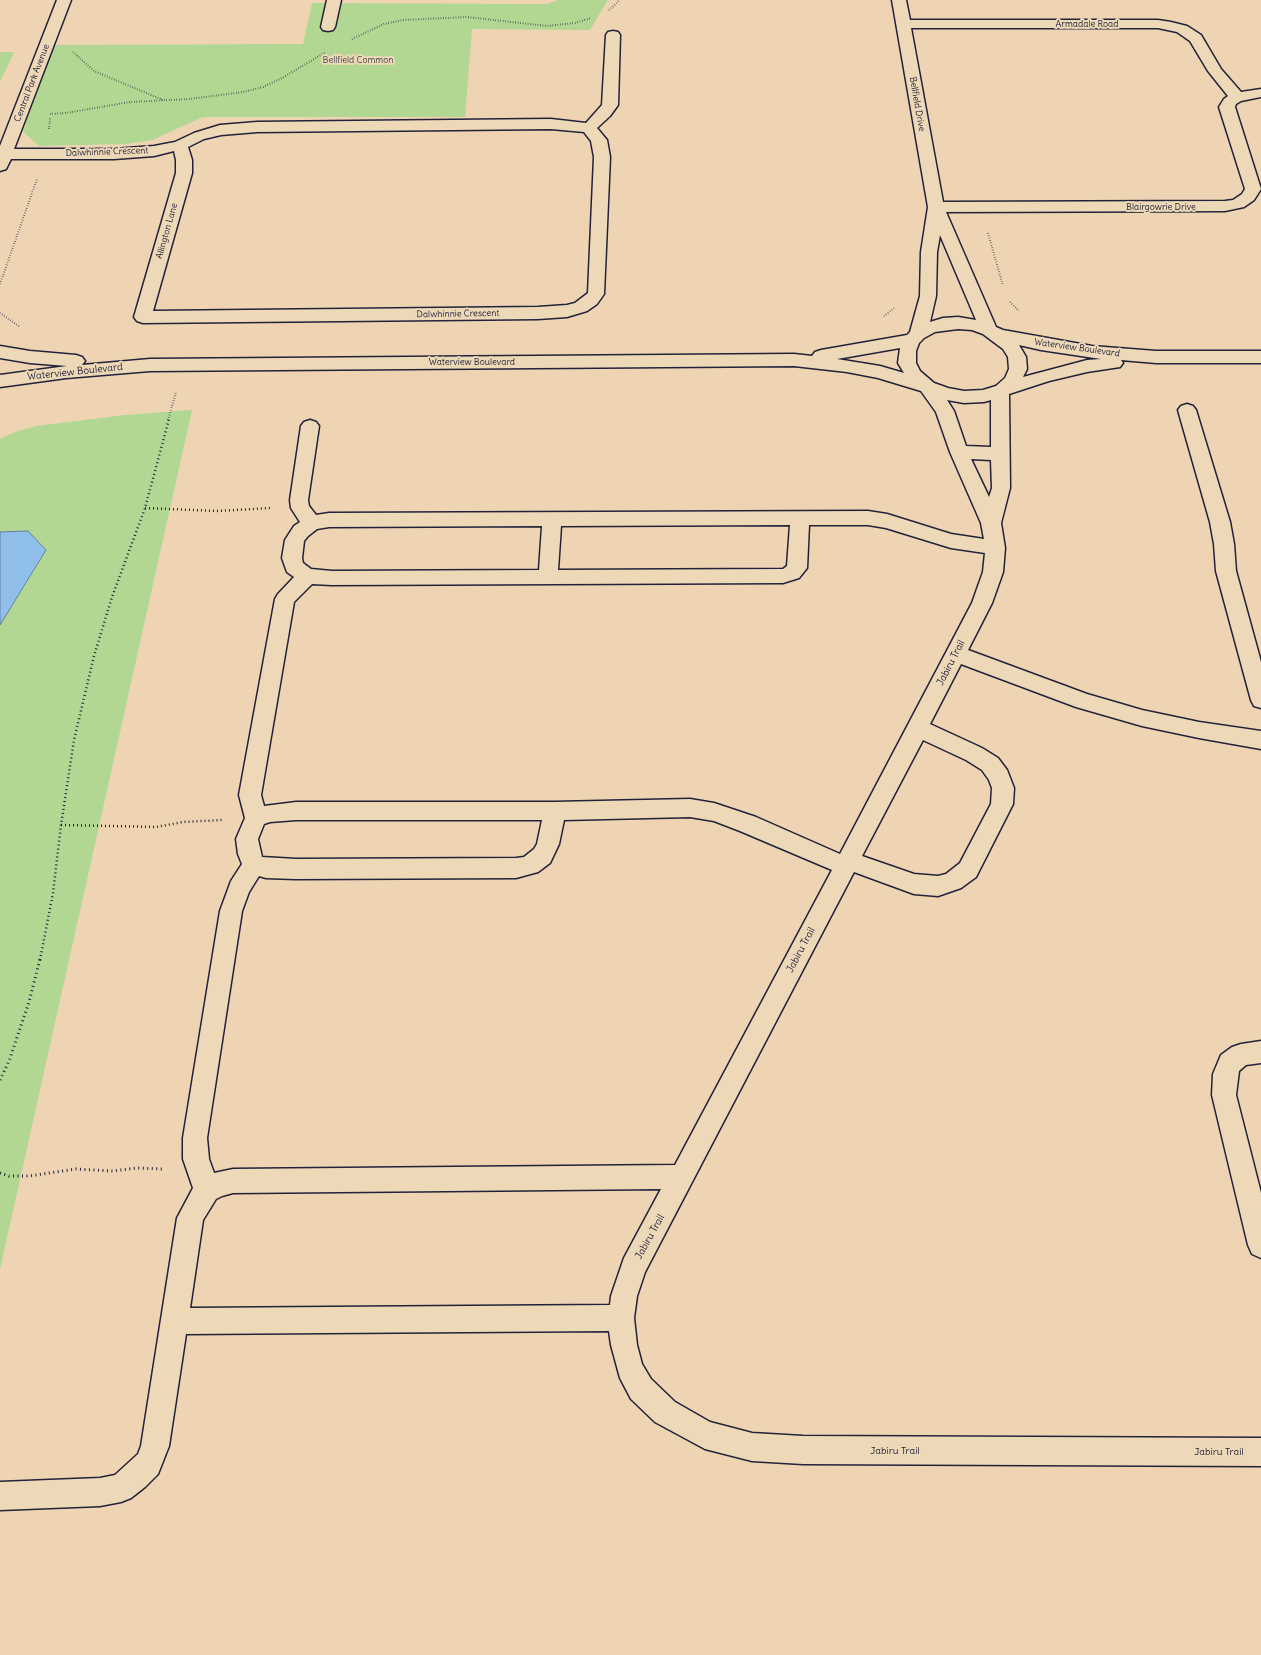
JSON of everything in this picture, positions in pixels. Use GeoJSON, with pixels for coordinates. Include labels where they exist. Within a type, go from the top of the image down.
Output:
{"type":"FeatureCollection","features":[{"type":"Feature","properties":{"kind":"street","name":"Central Park Avenue"},"geometry":{"type":"LineString","coordinates":[[2,160],[64,0]]}},
{"type":"Feature","properties":{"kind":"street"},"geometry":{"type":"LineString","coordinates":[[328,27],[334,0]]}},
{"type":"Feature","properties":{"kind":"street","name":"Bellfield Drive"},"geometry":{"type":"LineString","coordinates":[[899,0],[936,207],[993,332]]}},
{"type":"Feature","properties":{"kind":"street","name":"Armadale Road"},"geometry":{"type":"LineString","coordinates":[[903,24],[1158,24],[1170,26],[1182,29],[1196,38],[1215,71],[1237,97]]}},
{"type":"Feature","properties":{"kind":"street"},"geometry":{"type":"LineString","coordinates":[[589,128],[605,114],[610,105],[613,35]]}},
{"type":"Feature","properties":{"kind":"street"},"geometry":{"type":"LineString","coordinates":[[1237,97],[1261,93]]}},
{"type":"Feature","properties":{"kind":"street","name":"Blairgowrie Drive"},"geometry":{"type":"LineString","coordinates":[[936,207],[1219,206],[1238,204],[1248,197],[1253,189],[1227,106],[1229,102],[1237,97]]}},
{"type":"Feature","properties":{"kind":"street","name":"Dalwhinnie Crescent"},"geometry":{"type":"LineString","coordinates":[[2,160],[154,151],[180,145],[199,136],[220,130],[257,127],[551,124],[572,125],[589,128],[600,140],[602,157],[598,283],[596,294],[591,300],[581,307],[567,311],[538,313],[144,317]]}},
{"type":"Feature","properties":{"kind":"street","name":"Allington Lane"},"geometry":{"type":"LineString","coordinates":[[144,317],[184,173],[184,160],[180,145]]}},
{"type":"Feature","properties":{"kind":"street","name":"Bellfield Drive"},"geometry":{"type":"LineString","coordinates":[[915,337],[928,296],[929,252],[936,207]]}},
{"type":"Feature","properties":{"kind":"street"},"geometry":{"type":"LineString","coordinates":[[951,324],[974,325],[993,332],[1010,345],[1017,357],[1018,369],[1012,381],[1001,390],[984,396],[964,398],[945,394],[927,386],[914,375],[907,363],[907,351],[915,337],[929,328],[951,324]]}},
{"type":"Feature","properties":{"kind":"street","name":"Waterview Boulevard"},"geometry":{"type":"LineString","coordinates":[[993,332],[1041,344],[1092,352],[1156,357],[1261,357]]}},
{"type":"Feature","properties":{"kind":"street","name":"Waterview Boulevard"},"geometry":{"type":"LineString","coordinates":[[794,360],[915,337]]}},
{"type":"Feature","properties":{"kind":"street","name":"Waterview Boulevard"},"geometry":{"type":"LineString","coordinates":[[0,352],[51,359],[150,365]]}},
{"type":"Feature","properties":{"kind":"street","name":"Waterview Boulevard"},"geometry":{"type":"LineString","coordinates":[[1001,390],[1046,376],[1087,366],[1156,357]]}},
{"type":"Feature","properties":{"kind":"street","name":"Waterview Boulevard"},"geometry":{"type":"LineString","coordinates":[[0,381],[66,372],[150,365],[182,364],[794,360],[847,366],[880,372],[927,386]]}},
{"type":"Feature","properties":{"kind":"street","name":"Jabiru Trail"},"geometry":{"type":"LineString","coordinates":[[927,386],[945,411],[959,452],[992,523],[995,548],[994,572],[987,593],[918,728],[633,1268],[624,1296],[621,1318],[624,1345],[630,1368],[641,1389],[665,1412],[704,1435],[752,1447],[804,1450],[1261,1452]]}},
{"type":"Feature","properties":{"kind":"street","name":"Jabiru Trail"},"geometry":{"type":"LineString","coordinates":[[992,523],[1001,488],[1001,390]]}},
{"type":"Feature","properties":{"kind":"street"},"geometry":{"type":"LineString","coordinates":[[1187,410],[1220,522],[1227,577],[1261,700]]}},
{"type":"Feature","properties":{"kind":"street"},"geometry":{"type":"LineString","coordinates":[[310,426],[299,500],[300,508],[312,523]]}},
{"type":"Feature","properties":{"kind":"street"},"geometry":{"type":"LineString","coordinates":[[959,452],[1000,454]]}},
{"type":"Feature","properties":{"kind":"street"},"geometry":{"type":"LineString","coordinates":[[800,518],[797,568],[792,573],[783,576],[332,578],[307,576],[294,567],[292,558],[295,540],[301,531],[312,523],[330,520],[800,518],[868,518],[887,520],[951,541],[995,548]]}},
{"type":"Feature","properties":{"kind":"street"},"geometry":{"type":"LineString","coordinates":[[548,577],[552,519]]}},
{"type":"Feature","properties":{"kind":"street"},"geometry":{"type":"LineString","coordinates":[[254,865],[249,854],[246,839],[256,818],[250,795],[285,599],[307,576]]}},
{"type":"Feature","properties":{"kind":"street"},"geometry":{"type":"LineString","coordinates":[[956,654],[1083,701],[1142,718],[1199,730],[1261,740]]}},
{"type":"Feature","properties":{"kind":"street"},"geometry":{"type":"LineString","coordinates":[[256,818],[269,813],[296,811],[555,811],[690,808],[714,812],[847,863],[914,884],[938,886],[953,881],[968,870],[1002,804],[1003,788],[999,776],[990,764],[974,754],[918,728]]}},
{"type":"Feature","properties":{"kind":"street"},"geometry":{"type":"LineString","coordinates":[[254,865],[266,868],[296,869],[516,868],[530,865],[542,856],[548,844],[555,811]]}},
{"type":"Feature","properties":{"kind":"street"},"geometry":{"type":"LineString","coordinates":[[0,1496],[100,1492],[122,1488],[148,1464],[155,1446],[190,1218],[199,1201],[204,1181],[196,1160],[195,1138],[231,911],[239,888],[254,865]]}},
{"type":"Feature","properties":{"kind":"street"},"geometry":{"type":"LineString","coordinates":[[1261,1052],[1241,1055],[1230,1063],[1225,1074],[1224,1088],[1224,1095],[1261,1245]]}},
{"type":"Feature","properties":{"kind":"street"},"geometry":{"type":"LineString","coordinates":[[204,1181],[218,1184],[233,1181],[682,1177]]}},
{"type":"Feature","properties":{"kind":"street"},"geometry":{"type":"LineString","coordinates":[[175,1321],[621,1318]]}},
{"type":"Feature","properties":{"kind":"path"},"geometry":{"type":"LineString","coordinates":[[608,10],[620,0]]}},
{"type":"Feature","properties":{"kind":"path"},"geometry":{"type":"LineString","coordinates":[[346,42],[384,24],[403,20],[467,16],[553,26],[575,23],[597,16]]}},
{"type":"Feature","properties":{"kind":"path"},"geometry":{"type":"LineString","coordinates":[[19,115],[66,114],[130,102],[196,99],[243,92],[263,87],[282,78],[326,52]]}},
{"type":"Feature","properties":{"kind":"path"},"geometry":{"type":"LineString","coordinates":[[981,207],[1004,289]]}},
{"type":"Feature","properties":{"kind":"path"},"geometry":{"type":"LineString","coordinates":[[0,1080],[9,1061],[29,1002],[42,952],[53,893],[61,825],[74,740],[94,656],[112,597],[145,508],[172,411],[182,364]]}},
{"type":"Feature","properties":{"kind":"path"},"geometry":{"type":"LineString","coordinates":[[145,508],[218,511],[252,508],[300,508]]}},
{"type":"Feature","properties":{"kind":"path"},"geometry":{"type":"LineString","coordinates":[[61,825],[156,827],[183,822],[256,818]]}},
{"type":"Feature","properties":{"kind":"path"},"geometry":{"type":"LineString","coordinates":[[0,1173],[10,1176],[29,1176],[76,1169],[113,1171],[137,1168],[204,1181]]}},
{"type":"Feature","properties":{"kind":"green space","name":"Bellfield Common"},"geometry":{"type":"Polygon","coordinates":[[[557,0],[608,0],[590,30],[472,29],[465,117],[203,117],[152,140],[126,144],[39,146],[23,132],[53,45],[303,44],[312,3],[548,4],[557,0]]]}},
{"type":"Feature","properties":{"kind":"green space"},"geometry":{"type":"Polygon","coordinates":[[[0,52],[14,52],[0,82],[0,52]]]}},
{"type":"Feature","properties":{"kind":"green space"},"geometry":{"type":"Polygon","coordinates":[[[192,410],[0,1269],[0,439],[15,432],[36,426],[125,415],[192,410]]]}},
{"type":"Feature","properties":{"kind":"water"},"geometry":{"type":"Polygon","coordinates":[[[28,531],[46,550],[0,625],[0,532],[28,531]]]}}]}
